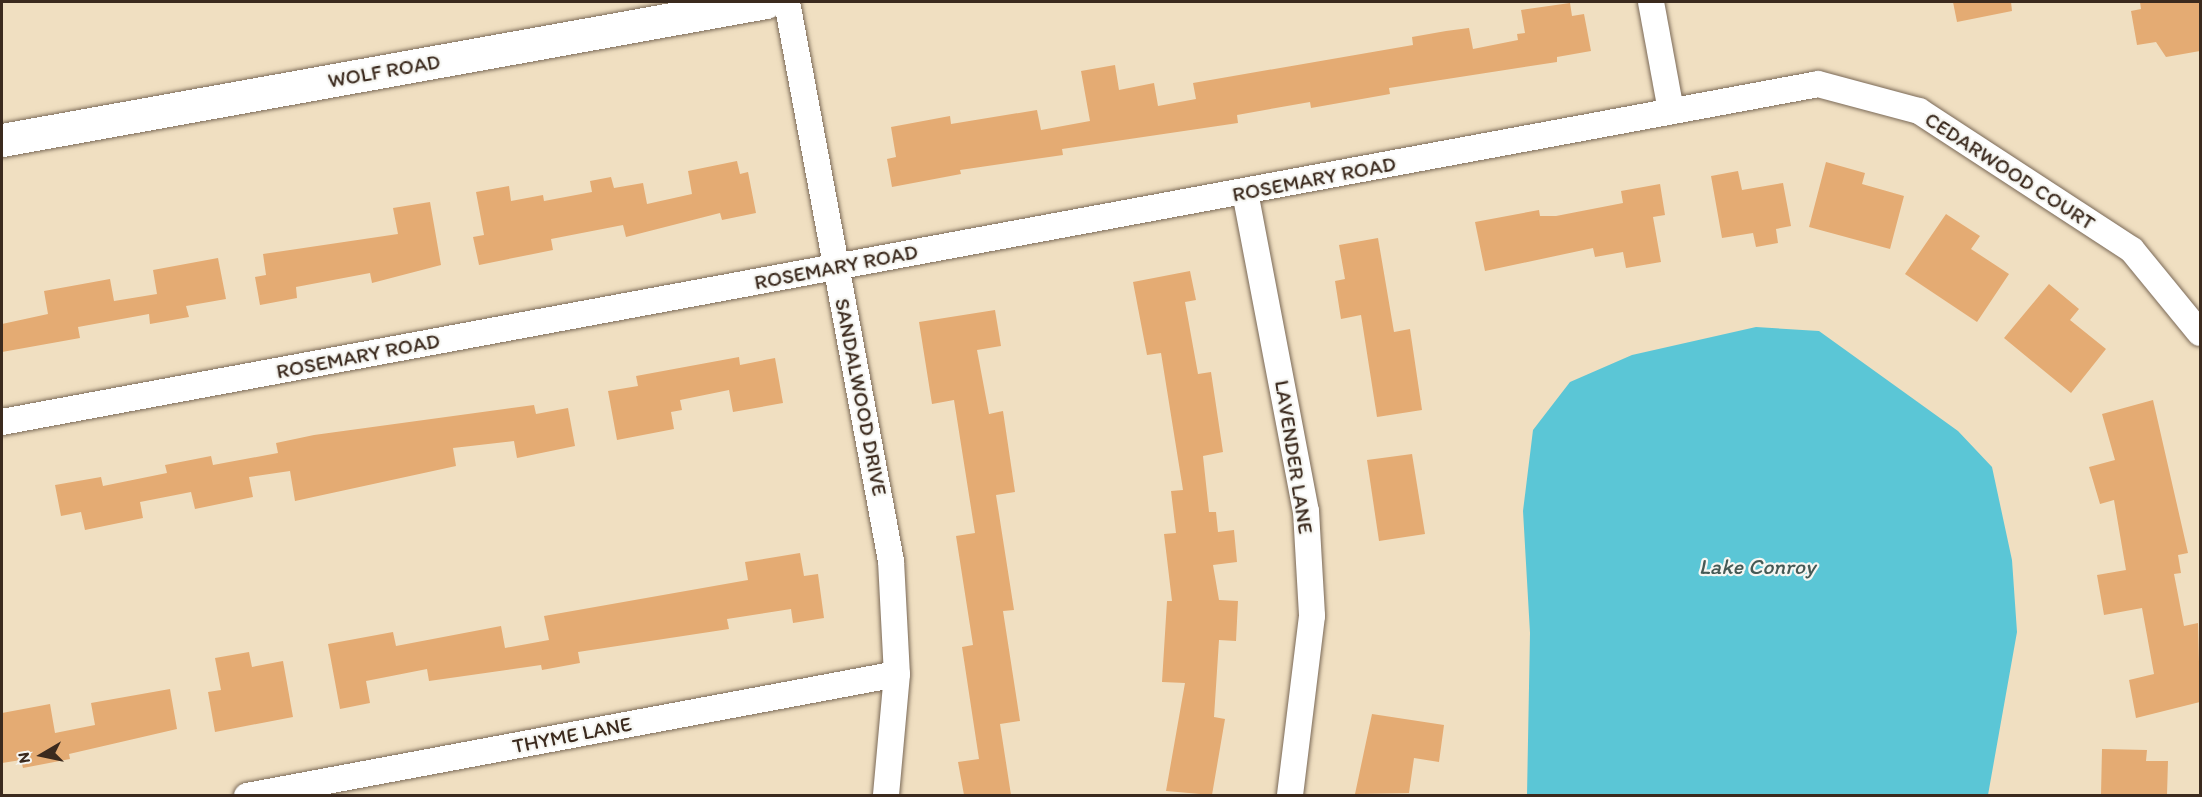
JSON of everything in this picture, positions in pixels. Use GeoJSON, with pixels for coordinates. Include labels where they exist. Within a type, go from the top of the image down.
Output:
{"type":"FeatureCollection","features":[{"type":"Feature","properties":{"kind":"main road","name":"WOLF ROAD"},"geometry":{"type":"LineString","coordinates":[[2,140],[766,2]]}},
{"type":"Feature","properties":{"kind":"street","name":"SANDALWOOD DRIVE"},"geometry":{"type":"LineString","coordinates":[[787,2],[891,561],[897,674],[886,795]]}},
{"type":"Feature","properties":{"kind":"street"},"geometry":{"type":"LineString","coordinates":[[1651,2],[1671,111]]}},
{"type":"Feature","properties":{"kind":"street","name":"CEDARWOOD COURT"},"geometry":{"type":"LineString","coordinates":[[1671,111],[1818,84],[1918,111],[2132,250],[2200,333]]}},
{"type":"Feature","properties":{"kind":"street","name":"ROSEMARY ROAD"},"geometry":{"type":"LineString","coordinates":[[2,423],[1671,111]]}},
{"type":"Feature","properties":{"kind":"street","name":"LAVENDER LANE"},"geometry":{"type":"LineString","coordinates":[[1245,192],[1306,511],[1312,616],[1290,795]]}},
{"type":"Feature","properties":{"kind":"street","name":"THYME LANE"},"geometry":{"type":"LineString","coordinates":[[248,795],[897,674]]}},
{"type":"Feature","properties":{"kind":"water","name":"Lake Conroy"},"geometry":{"type":"Polygon","coordinates":[[[1756,327],[1819,331],[1958,431],[1992,467],[2012,560],[2017,632],[1988,795],[1527,795],[1530,633],[1523,511],[1533,430],[1570,382],[1632,355],[1756,327]]]}},
{"type":"Feature","properties":{"kind":"building"},"geometry":{"type":"Polygon","coordinates":[[[1953,2],[2011,2],[2012,11],[1957,22],[1953,2]]]}},
{"type":"Feature","properties":{"kind":"building"},"geometry":{"type":"Polygon","coordinates":[[[2140,2],[2200,2],[2200,51],[2166,57],[2156,42],[2137,45],[2131,11],[2141,9],[2140,2]]]}},
{"type":"Feature","properties":{"kind":"building"},"geometry":{"type":"Polygon","coordinates":[[[1570,3],[1572,16],[1584,14],[1591,51],[1557,57],[1557,62],[1389,88],[1390,94],[1311,108],[1310,102],[1237,115],[1238,123],[1062,149],[1063,155],[960,170],[961,174],[892,187],[887,159],[896,157],[891,127],[950,116],[951,124],[1037,110],[1041,130],[1090,121],[1081,71],[1115,65],[1119,90],[1154,83],[1158,106],[1196,99],[1193,83],[1413,45],[1412,37],[1469,28],[1473,49],[1518,40],[1517,34],[1525,33],[1521,10],[1570,3]]]}},
{"type":"Feature","properties":{"kind":"building"},"geometry":{"type":"Polygon","coordinates":[[[737,161],[740,174],[748,172],[756,213],[722,220],[720,213],[626,237],[623,225],[551,239],[553,250],[479,265],[473,237],[484,235],[476,192],[509,186],[511,201],[543,195],[544,201],[592,192],[590,181],[611,177],[614,188],[643,183],[647,204],[692,194],[688,171],[737,161]]]}},
{"type":"Feature","properties":{"kind":"building"},"geometry":{"type":"Polygon","coordinates":[[[1826,162],[1865,173],[1862,184],[1904,196],[1890,249],[1809,227],[1826,162]]]}},
{"type":"Feature","properties":{"kind":"building"},"geometry":{"type":"Polygon","coordinates":[[[1738,171],[1742,190],[1783,183],[1791,226],[1776,229],[1778,243],[1756,247],[1753,233],[1722,238],[1711,176],[1738,171]]]}},
{"type":"Feature","properties":{"kind":"building"},"geometry":{"type":"Polygon","coordinates":[[[1660,184],[1665,215],[1653,217],[1661,262],[1626,268],[1623,252],[1595,257],[1593,248],[1485,271],[1475,222],[1539,210],[1540,216],[1556,216],[1623,203],[1621,191],[1660,184]]]}},
{"type":"Feature","properties":{"kind":"building"},"geometry":{"type":"Polygon","coordinates":[[[430,202],[441,265],[372,283],[370,273],[296,287],[297,298],[260,305],[255,277],[266,275],[263,254],[398,234],[393,208],[430,202]]]}},
{"type":"Feature","properties":{"kind":"building"},"geometry":{"type":"Polygon","coordinates":[[[1946,214],[1980,236],[1971,249],[2009,274],[1977,322],[1905,274],[1946,214]]]}},
{"type":"Feature","properties":{"kind":"building"},"geometry":{"type":"Polygon","coordinates":[[[1378,238],[1394,332],[1410,329],[1422,410],[1377,417],[1361,315],[1341,319],[1335,281],[1345,279],[1339,245],[1378,238]]]}},
{"type":"Feature","properties":{"kind":"building"},"geometry":{"type":"Polygon","coordinates":[[[218,258],[226,299],[186,306],[189,317],[150,324],[149,314],[78,327],[80,338],[2,352],[2,324],[48,314],[44,291],[110,279],[114,301],[157,294],[153,270],[218,258]]]}},
{"type":"Feature","properties":{"kind":"building"},"geometry":{"type":"Polygon","coordinates":[[[1190,271],[1196,300],[1185,302],[1198,374],[1211,372],[1223,452],[1203,456],[1209,512],[1216,512],[1218,532],[1234,530],[1237,562],[1213,565],[1219,600],[1238,601],[1236,641],[1219,640],[1214,717],[1225,719],[1212,795],[1166,791],[1185,683],[1162,682],[1167,601],[1172,601],[1164,534],[1176,533],[1171,491],[1183,490],[1161,353],[1147,355],[1133,282],[1190,271]]]}},
{"type":"Feature","properties":{"kind":"building"},"geometry":{"type":"Polygon","coordinates":[[[2049,284],[2079,309],[2070,320],[2106,349],[2071,393],[2004,338],[2049,284]]]}},
{"type":"Feature","properties":{"kind":"building"},"geometry":{"type":"Polygon","coordinates":[[[995,310],[1001,346],[977,350],[989,414],[1003,411],[1015,492],[996,495],[1014,610],[1003,611],[1020,721],[1000,724],[1011,795],[964,795],[958,762],[979,759],[962,647],[973,645],[956,536],[975,533],[954,400],[932,404],[919,322],[995,310]]]}},
{"type":"Feature","properties":{"kind":"building"},"geometry":{"type":"Polygon","coordinates":[[[739,357],[740,365],[775,358],[783,403],[733,412],[729,390],[680,400],[682,410],[671,412],[674,429],[617,440],[608,391],[638,386],[636,376],[739,357]]]}},
{"type":"Feature","properties":{"kind":"building"},"geometry":{"type":"Polygon","coordinates":[[[2153,400],[2188,553],[2178,555],[2181,573],[2174,574],[2184,626],[2198,623],[2200,702],[2136,718],[2129,680],[2154,674],[2142,608],[2104,615],[2097,575],[2126,570],[2114,500],[2100,504],[2089,467],[2115,460],[2102,414],[2153,400]]]}},
{"type":"Feature","properties":{"kind":"building"},"geometry":{"type":"Polygon","coordinates":[[[534,405],[536,414],[568,408],[575,446],[517,458],[514,441],[453,448],[456,466],[295,501],[290,471],[249,477],[253,497],[195,509],[191,492],[140,502],[143,518],[85,530],[81,512],[61,516],[55,485],[101,477],[103,486],[167,473],[165,465],[211,456],[213,465],[278,453],[276,443],[314,435],[534,405]]]}},
{"type":"Feature","properties":{"kind":"building"},"geometry":{"type":"Polygon","coordinates":[[[1412,454],[1425,534],[1379,541],[1367,460],[1412,454]]]}},
{"type":"Feature","properties":{"kind":"building"},"geometry":{"type":"Polygon","coordinates":[[[800,553],[804,576],[818,574],[824,618],[793,623],[791,609],[727,619],[729,629],[578,652],[580,663],[542,670],[541,665],[429,681],[427,669],[366,681],[370,703],[340,709],[328,644],[393,632],[396,646],[501,626],[505,648],[549,640],[544,616],[748,580],[745,562],[800,553]]]}},
{"type":"Feature","properties":{"kind":"building"},"geometry":{"type":"Polygon","coordinates":[[[249,652],[252,667],[283,661],[293,717],[215,732],[208,692],[221,690],[215,658],[249,652]]]}},
{"type":"Feature","properties":{"kind":"building"},"geometry":{"type":"Polygon","coordinates":[[[170,689],[177,729],[69,754],[70,759],[23,768],[21,760],[2,763],[2,713],[50,704],[55,733],[95,725],[91,703],[170,689]]]}},
{"type":"Feature","properties":{"kind":"building"},"geometry":{"type":"Polygon","coordinates":[[[1372,714],[1444,725],[1439,762],[1414,758],[1409,793],[1355,794],[1372,714]]]}},
{"type":"Feature","properties":{"kind":"building"},"geometry":{"type":"Polygon","coordinates":[[[2102,749],[2147,750],[2146,761],[2168,761],[2167,795],[2101,795],[2102,749]]]}}]}
